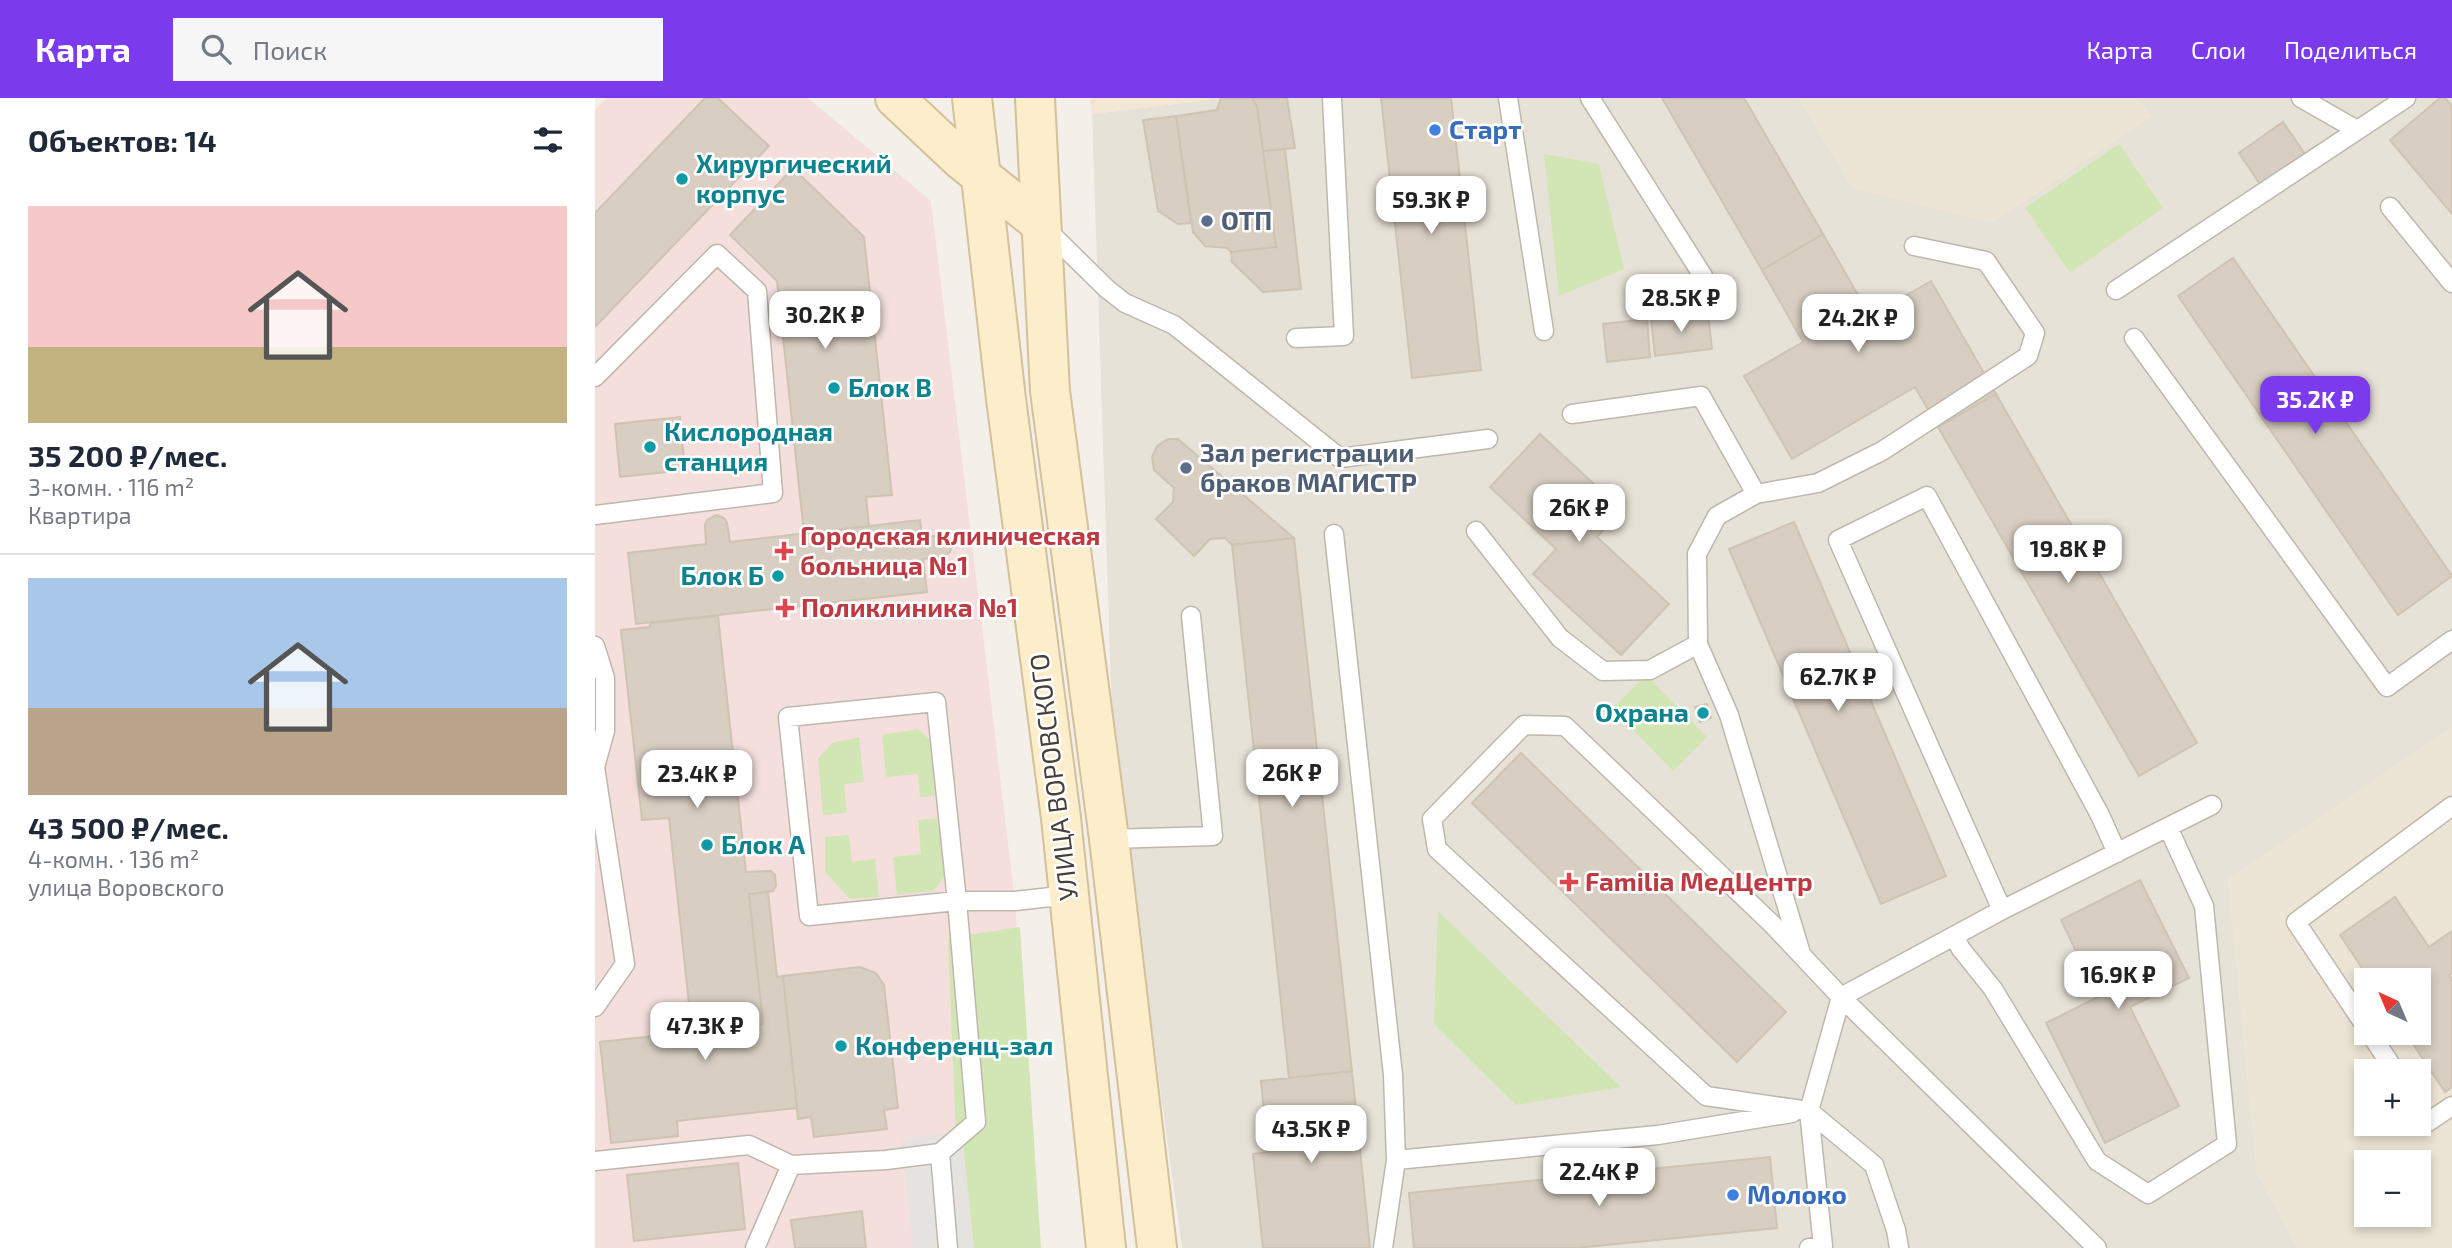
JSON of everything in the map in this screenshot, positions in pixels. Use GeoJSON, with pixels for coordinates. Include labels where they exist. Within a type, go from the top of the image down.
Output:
{"type":"FeatureCollection","features":[{"type":"Feature","properties":{"kind":"main road"},"geometry":{"type":"LineString","coordinates":[[895,98],[980,175],[1041,224]]}},
{"type":"Feature","properties":{"kind":"main road","name":"УЛИЦА ВОРОВСКОГО"},"geometry":{"type":"LineString","coordinates":[[972,98],[1069,895],[1107,1248]]}},
{"type":"Feature","properties":{"kind":"main road","name":"УЛИЦА ВОРОВСКОГО"},"geometry":{"type":"LineString","coordinates":[[1035,98],[1050,391],[1109,839],[1157,1248]]}},
{"type":"Feature","properties":{"kind":"lane"},"geometry":{"type":"LineString","coordinates":[[1296,338],[1344,336],[1332,98]]}},
{"type":"Feature","properties":{"kind":"lane"},"geometry":{"type":"LineString","coordinates":[[1507,98],[1544,331]]}},
{"type":"Feature","properties":{"kind":"lane"},"geometry":{"type":"LineString","coordinates":[[1590,98],[1703,276]]}},
{"type":"Feature","properties":{"kind":"lane"},"geometry":{"type":"LineString","coordinates":[[2301,98],[2357,130]]}},
{"type":"Feature","properties":{"kind":"lane"},"geometry":{"type":"LineString","coordinates":[[2116,290],[2406,98]]}},
{"type":"Feature","properties":{"kind":"lane"},"geometry":{"type":"LineString","coordinates":[[2390,207],[2452,283]]}},
{"type":"Feature","properties":{"kind":"lane"},"geometry":{"type":"LineString","coordinates":[[1041,224],[1107,289],[1125,303],[1174,326],[1340,458],[1488,439]]}},
{"type":"Feature","properties":{"kind":"lane"},"geometry":{"type":"LineString","coordinates":[[1801,953],[1729,715],[1697,644],[1697,554],[1717,516],[1756,494],[1818,483],[1882,452],[2028,356],[2035,333],[1986,261],[1915,246]]}},
{"type":"Feature","properties":{"kind":"lane"},"geometry":{"type":"LineString","coordinates":[[595,377],[717,254],[757,291],[772,493],[595,515]]}},
{"type":"Feature","properties":{"kind":"lane"},"geometry":{"type":"LineString","coordinates":[[2134,338],[2387,687],[2449,648]]}},
{"type":"Feature","properties":{"kind":"lane"},"geometry":{"type":"LineString","coordinates":[[1572,414],[1701,396],[1756,494]]}},
{"type":"Feature","properties":{"kind":"lane"},"geometry":{"type":"LineString","coordinates":[[2002,911],[1838,540],[1927,496],[2100,815],[2117,853]]}},
{"type":"Feature","properties":{"kind":"lane"},"geometry":{"type":"LineString","coordinates":[[1476,531],[1560,638],[1603,671],[1650,670],[1697,644]]}},
{"type":"Feature","properties":{"kind":"lane"},"geometry":{"type":"LineString","coordinates":[[1334,534],[1393,1075],[1395,1160],[1383,1248]]}},
{"type":"Feature","properties":{"kind":"lane"},"geometry":{"type":"LineString","coordinates":[[1109,839],[1213,836],[1191,616]]}},
{"type":"Feature","properties":{"kind":"lane"},"geometry":{"type":"LineString","coordinates":[[595,646],[605,678],[605,732],[595,767],[625,964],[595,1007]]}},
{"type":"Feature","properties":{"kind":"lane"},"geometry":{"type":"LineString","coordinates":[[595,1161],[749,1145],[791,1165],[886,1160],[940,1153],[976,1122],[957,901],[936,702],[788,718],[809,916],[957,901],[1014,901],[1069,895]]}},
{"type":"Feature","properties":{"kind":"lane"},"geometry":{"type":"LineString","coordinates":[[1899,1248],[1896,1230],[1874,1166],[1809,1111],[1706,1096],[1437,849],[1432,818],[1524,725],[1565,726],[1801,953],[1841,997],[2097,1248]]}},
{"type":"Feature","properties":{"kind":"lane"},"geometry":{"type":"LineString","coordinates":[[1809,1248],[1823,1246],[1809,1111],[1841,997],[2002,911],[2212,805]]}},
{"type":"Feature","properties":{"kind":"lane"},"geometry":{"type":"LineString","coordinates":[[2354,1009],[2296,922],[2452,806]]}},
{"type":"Feature","properties":{"kind":"lane"},"geometry":{"type":"LineString","coordinates":[[1954,936],[1961,950],[1993,989],[2097,1161],[2148,1194],[2227,1144],[2204,906],[2168,827]]}},
{"type":"Feature","properties":{"kind":"lane"},"geometry":{"type":"LineString","coordinates":[[2431,1120],[2452,1106]]}},
{"type":"Feature","properties":{"kind":"lane"},"geometry":{"type":"LineString","coordinates":[[1395,1160],[1658,1135],[1809,1111]]}},
{"type":"Feature","properties":{"kind":"lane"},"geometry":{"type":"LineString","coordinates":[[940,1153],[948,1248]]}},
{"type":"Feature","properties":{"kind":"lane"},"geometry":{"type":"LineString","coordinates":[[755,1248],[791,1165]]}},
{"type":"Feature","properties":{"kind":"shaded area","name":"Городская клиническая больница №1"},"geometry":{"type":"Polygon","coordinates":[[[607,98],[808,98],[931,201],[1015,901],[1039,1248],[595,1248],[595,110],[607,98]]]}},
{"type":"Feature","properties":{"kind":"shaded area"},"geometry":{"type":"Polygon","coordinates":[[[1090,98],[1210,98],[1092,114],[1090,98]]]}},
{"type":"Feature","properties":{"kind":"shaded area"},"geometry":{"type":"Polygon","coordinates":[[[1210,98],[1799,98],[1853,188],[2151,117],[2137,98],[2452,98],[2452,728],[2228,879],[2257,1173],[2298,1248],[1182,1248],[1113,745],[1092,114],[1210,98]]]}},
{"type":"Feature","properties":{"kind":"shaded area"},"geometry":{"type":"Polygon","coordinates":[[[1799,98],[2137,98],[2151,117],[1993,223],[1853,188],[1799,98]]]}},
{"type":"Feature","properties":{"kind":"shaded area"},"geometry":{"type":"Polygon","coordinates":[[[2452,728],[2452,1248],[2298,1248],[2257,1173],[2228,879],[2452,728]]]}},
{"type":"Feature","properties":{"kind":"shaded area"},"geometry":{"type":"Polygon","coordinates":[[[962,1132],[974,1248],[913,1248],[902,1139],[962,1132]]]}},
{"type":"Feature","properties":{"kind":"green space"},"geometry":{"type":"Polygon","coordinates":[[[2119,144],[2163,208],[2070,273],[2025,208],[2119,144]]]}},
{"type":"Feature","properties":{"kind":"green space"},"geometry":{"type":"Polygon","coordinates":[[[1544,154],[1599,164],[1624,269],[1559,296],[1544,154]]]}},
{"type":"Feature","properties":{"kind":"green space"},"geometry":{"type":"Polygon","coordinates":[[[1646,675],[1707,737],[1673,771],[1612,709],[1646,675]]]}},
{"type":"Feature","properties":{"kind":"green space"},"geometry":{"type":"Polygon","coordinates":[[[918,729],[931,741],[935,796],[920,797],[918,774],[886,777],[882,735],[918,729]]]}},
{"type":"Feature","properties":{"kind":"green space"},"geometry":{"type":"Polygon","coordinates":[[[859,737],[864,782],[844,784],[847,813],[823,815],[818,759],[832,743],[859,737]]]}},
{"type":"Feature","properties":{"kind":"green space"},"geometry":{"type":"Polygon","coordinates":[[[937,818],[946,875],[933,891],[897,895],[893,857],[921,854],[918,820],[937,818]]]}},
{"type":"Feature","properties":{"kind":"green space"},"geometry":{"type":"Polygon","coordinates":[[[849,835],[852,862],[875,859],[879,897],[850,899],[825,872],[825,837],[849,835]]]}},
{"type":"Feature","properties":{"kind":"green space"},"geometry":{"type":"Polygon","coordinates":[[[1438,911],[1621,1087],[1516,1105],[1434,1024],[1438,911]]]}},
{"type":"Feature","properties":{"kind":"green space"},"geometry":{"type":"Polygon","coordinates":[[[1020,927],[1041,1248],[965,1248],[957,1164],[948,938],[1020,927]]]}},
{"type":"Feature","properties":{"kind":"building","name":"Хирургический корпус"},"geometry":{"type":"Polygon","coordinates":[[[705,98],[718,98],[769,146],[595,327],[595,213],[705,98]]]}},
{"type":"Feature","properties":{"kind":"building"},"geometry":{"type":"Polygon","coordinates":[[[1221,98],[1252,98],[1257,106],[1276,247],[1231,252],[1227,248],[1205,246],[1193,232],[1176,116],[1217,110],[1221,98]]]}},
{"type":"Feature","properties":{"kind":"building"},"geometry":{"type":"Polygon","coordinates":[[[1252,98],[1287,98],[1295,148],[1263,151],[1257,106],[1252,98]]]}},
{"type":"Feature","properties":{"kind":"building"},"geometry":{"type":"Polygon","coordinates":[[[1381,98],[1451,98],[1481,370],[1412,378],[1381,98]]]}},
{"type":"Feature","properties":{"kind":"building"},"geometry":{"type":"Polygon","coordinates":[[[1662,98],[1744,98],[1823,234],[1762,270],[1662,98]]]}},
{"type":"Feature","properties":{"kind":"building"},"geometry":{"type":"Polygon","coordinates":[[[2440,98],[2445,98],[2452,106],[2452,214],[2390,140],[2440,98]]]}},
{"type":"Feature","properties":{"kind":"building"},"geometry":{"type":"Polygon","coordinates":[[[1176,116],[1191,223],[1178,224],[1158,211],[1143,120],[1176,116]]]}},
{"type":"Feature","properties":{"kind":"building"},"geometry":{"type":"Polygon","coordinates":[[[2283,122],[2305,154],[2260,184],[2239,153],[2283,122]]]}},
{"type":"Feature","properties":{"kind":"building"},"geometry":{"type":"Polygon","coordinates":[[[1285,149],[1301,289],[1263,292],[1232,262],[1231,252],[1276,247],[1263,151],[1285,149]]]}},
{"type":"Feature","properties":{"kind":"building","name":"Блок В"},"geometry":{"type":"Polygon","coordinates":[[[793,168],[864,237],[892,495],[866,497],[869,526],[804,533],[777,281],[730,235],[793,168]]]}},
{"type":"Feature","properties":{"kind":"building"},"geometry":{"type":"Polygon","coordinates":[[[1823,234],[1870,316],[1931,281],[1996,394],[1938,427],[1915,387],[1792,459],[1744,376],[1803,342],[1762,270],[1823,234]]]}},
{"type":"Feature","properties":{"kind":"building"},"geometry":{"type":"Polygon","coordinates":[[[2233,258],[2452,576],[2398,615],[2178,296],[2233,258]]]}},
{"type":"Feature","properties":{"kind":"building"},"geometry":{"type":"Polygon","coordinates":[[[1708,313],[1712,349],[1655,356],[1651,318],[1708,313]]]}},
{"type":"Feature","properties":{"kind":"building"},"geometry":{"type":"Polygon","coordinates":[[[1647,319],[1650,357],[1607,362],[1603,324],[1647,319]]]}},
{"type":"Feature","properties":{"kind":"building"},"geometry":{"type":"Polygon","coordinates":[[[1996,394],[2197,743],[2139,776],[1938,427],[1996,394]]]}},
{"type":"Feature","properties":{"kind":"building","name":"Кислородная станция"},"geometry":{"type":"Polygon","coordinates":[[[680,417],[685,470],[620,477],[615,424],[680,417]]]}},
{"type":"Feature","properties":{"kind":"building"},"geometry":{"type":"Polygon","coordinates":[[[1540,434],[1622,510],[1597,537],[1669,604],[1621,655],[1533,574],[1556,549],[1490,487],[1540,434]]]}},
{"type":"Feature","properties":{"kind":"building"},"geometry":{"type":"Polygon","coordinates":[[[1168,439],[1178,439],[1294,538],[1232,545],[1225,538],[1210,539],[1194,556],[1156,519],[1173,502],[1174,488],[1154,470],[1152,457],[1157,446],[1168,439]]]}},
{"type":"Feature","properties":{"kind":"building","name":"Блок Б"},"geometry":{"type":"Polygon","coordinates":[[[716,515],[724,518],[727,523],[730,542],[920,520],[922,537],[942,535],[952,545],[950,552],[943,557],[923,559],[927,592],[636,624],[628,553],[706,544],[705,525],[707,520],[716,515]]]}},
{"type":"Feature","properties":{"kind":"building"},"geometry":{"type":"Polygon","coordinates":[[[1794,522],[1946,876],[1881,904],[1729,549],[1794,522]]]}},
{"type":"Feature","properties":{"kind":"building"},"geometry":{"type":"Polygon","coordinates":[[[1294,538],[1352,1071],[1289,1078],[1232,545],[1294,538]]]}},
{"type":"Feature","properties":{"kind":"building","name":"Блок А"},"geometry":{"type":"Polygon","coordinates":[[[718,616],[746,872],[771,871],[775,875],[776,886],[773,891],[749,894],[763,1024],[692,1032],[669,818],[642,820],[621,630],[650,627],[650,623],[718,616]]]}},
{"type":"Feature","properties":{"kind":"building","name":"Охрана"},"geometry":{"type":"Polygon","coordinates":[[[1707,704],[1711,718],[1700,722],[1695,707],[1707,704]]]}},
{"type":"Feature","properties":{"kind":"building"},"geometry":{"type":"Polygon","coordinates":[[[1521,753],[1786,1012],[1737,1062],[1472,803],[1521,753]]]}},
{"type":"Feature","properties":{"kind":"building"},"geometry":{"type":"Polygon","coordinates":[[[2140,880],[2189,978],[2130,1007],[2179,1106],[2105,1143],[2046,1023],[2098,997],[2061,920],[2140,880]]]}},
{"type":"Feature","properties":{"kind":"building"},"geometry":{"type":"Polygon","coordinates":[[[768,892],[777,977],[783,976],[797,1108],[677,1121],[678,1136],[611,1143],[600,1042],[763,1024],[749,894],[768,892]]]}},
{"type":"Feature","properties":{"kind":"building"},"geometry":{"type":"Polygon","coordinates":[[[2395,897],[2429,947],[2452,931],[2452,973],[2449,975],[2452,979],[2452,1087],[2445,1092],[2431,1071],[2431,1059],[2423,1059],[2414,1045],[2431,1045],[2431,968],[2362,968],[2340,935],[2395,897]]]}},
{"type":"Feature","properties":{"kind":"building","name":"Конференц-зал"},"geometry":{"type":"Polygon","coordinates":[[[860,967],[876,973],[884,985],[898,1108],[884,1110],[887,1129],[814,1137],[811,1117],[798,1119],[783,976],[860,967]]]}},
{"type":"Feature","properties":{"kind":"building"},"geometry":{"type":"Polygon","coordinates":[[[1352,1071],[1370,1248],[1263,1248],[1253,1154],[1268,1152],[1261,1081],[1352,1071]]]}},
{"type":"Feature","properties":{"kind":"building"},"geometry":{"type":"Polygon","coordinates":[[[1770,1157],[1777,1228],[1576,1248],[1414,1248],[1409,1193],[1770,1157]]]}},
{"type":"Feature","properties":{"kind":"building"},"geometry":{"type":"Polygon","coordinates":[[[738,1163],[745,1229],[634,1241],[627,1175],[738,1163]]]}},
{"type":"Feature","properties":{"kind":"building"},"geometry":{"type":"Polygon","coordinates":[[[862,1211],[866,1248],[795,1248],[791,1220],[862,1211]]]}},
{"type":"Feature","properties":{"kind":"place","name":"Старт"},"geometry":{"type":"Point","coordinates":[1435,130]}},
{"type":"Feature","properties":{"kind":"place","name":"Хирургический корпус"},"geometry":{"type":"Point","coordinates":[682,179]}},
{"type":"Feature","properties":{"kind":"place","name":"ОТП"},"geometry":{"type":"Point","coordinates":[1207,221]}},
{"type":"Feature","properties":{"kind":"place","name":"Блок В"},"geometry":{"type":"Point","coordinates":[834,388]}},
{"type":"Feature","properties":{"kind":"place","name":"Кислородная станция"},"geometry":{"type":"Point","coordinates":[650,447]}},
{"type":"Feature","properties":{"kind":"place","name":"Зал регистрации браков МАГИСТР"},"geometry":{"type":"Point","coordinates":[1186,468]}},
{"type":"Feature","properties":{"kind":"place","name":"Городская клиническая больница №1"},"geometry":{"type":"Point","coordinates":[784,551]}},
{"type":"Feature","properties":{"kind":"place","name":"Блок Б"},"geometry":{"type":"Point","coordinates":[778,576]}},
{"type":"Feature","properties":{"kind":"place","name":"Поликлиника №1"},"geometry":{"type":"Point","coordinates":[785,608]}},
{"type":"Feature","properties":{"kind":"place","name":"Охрана"},"geometry":{"type":"Point","coordinates":[1703,713]}},
{"type":"Feature","properties":{"kind":"place","name":"Блок А"},"geometry":{"type":"Point","coordinates":[707,845]}},
{"type":"Feature","properties":{"kind":"place","name":"Familia МедЦентр"},"geometry":{"type":"Point","coordinates":[1569,882]}},
{"type":"Feature","properties":{"kind":"place","name":"Конференц-зал"},"geometry":{"type":"Point","coordinates":[841,1046]}},
{"type":"Feature","properties":{"kind":"place","name":"Молоко"},"geometry":{"type":"Point","coordinates":[1733,1195]}}]}
